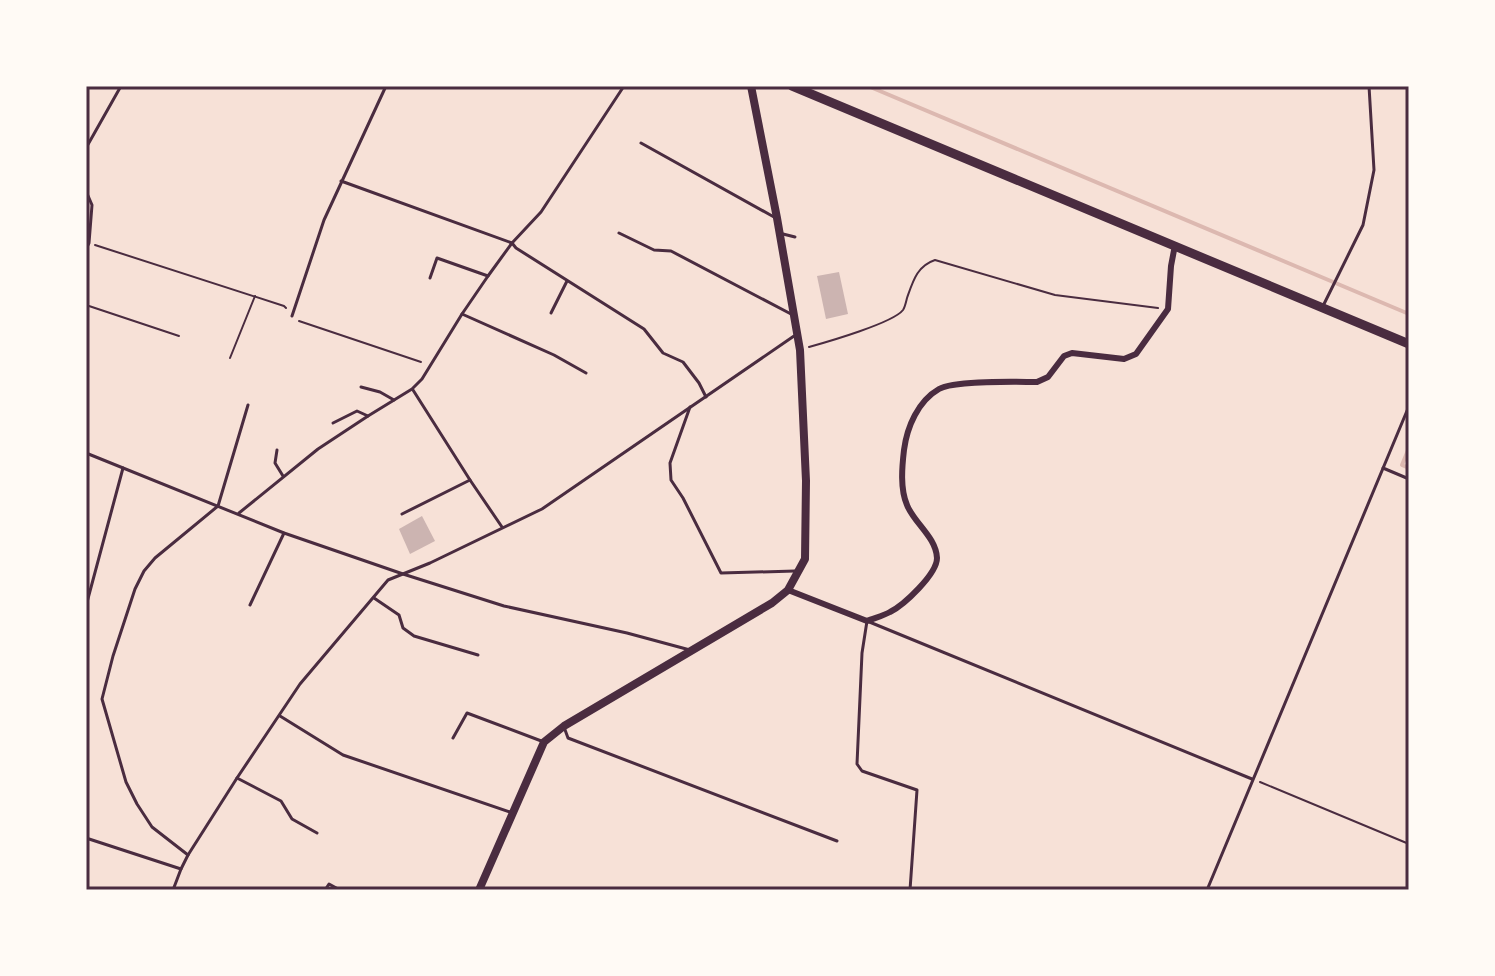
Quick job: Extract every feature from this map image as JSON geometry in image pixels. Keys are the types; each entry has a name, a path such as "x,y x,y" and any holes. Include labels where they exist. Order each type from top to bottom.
{"main road":[{"path":"792,86 1409,344"}],"street":[{"path":"479,890 544,742 564,726 772,603 788,590 805,559 806,481 800,350 751,86"},
{"path":"788,590 867,621 891,612 930,576 937,560 935,548 907,507 903,492 905,439 923,402 941,387 1037,382 1048,377 1064,356 1072,353 1124,359 1136,354 1168,309 1175,245"}],"lane":[{"path":"86,148 121,86"},
{"path":"292,316 324,220 386,86"},
{"path":"238,514 318,449 412,389 422,379 488,276 512,243 541,212 624,86"},
{"path":"1322,307 1363,225 1374,170 1369,86"},
{"path":"641,143 777,218"},
{"path":"341,181 512,243 644,329 663,353 683,362 706,397"},
{"path":"86,191 92,205 86,249"},
{"path":"86,203 92,205"},
{"path":"619,233 654,250 671,251 794,316"},
{"path":"779,233 795,237"},
{"path":"430,278 437,258 488,276"},
{"path":"551,313 567,281"},
{"path":"462,314 554,355 586,373"},
{"path":"173,890 188,855 300,684 388,580 542,509 797,333"},
{"path":"361,387 394,400"},
{"path":"412,389 502,527"},
{"path":"188,855 152,827 137,804 126,782 102,699 135,589 155,558 218,506 248,405"},
{"path":"1207,890 1409,406"},
{"path":"690,407 670,463 671,480 721,573 800,571"},
{"path":"333,423 357,411 368,416"},
{"path":"277,450 275,463 283,476"},
{"path":"86,453 284,533 403,574 504,606 694,651"},
{"path":"86,606 123,468"},
{"path":"1383,468 1409,479"},
{"path":"402,514 470,480"},
{"path":"250,605 284,533"},
{"path":"373,598 399,615 403,628 414,636 478,655"},
{"path":"910,890 917,790 862,771 857,764 862,653 867,621 1252,779"},
{"path":"453,738 467,713 544,742"},
{"path":"280,716 343,755 514,814"},
{"path":"564,726 568,738 837,841"},
{"path":"237,778 281,801 292,819 317,833"},
{"path":"86,838 181,869"},
{"path":"325,890 329,884 340,890"}],"path":[{"path":"89,243 284,306 303,323 430,365"},
{"path":"800,350 843,338 892,318 903,310 915,275 926,263 935,260 1055,295 1168,309"},
{"path":"230,358 255,296"},
{"path":"86,305 179,336"},
{"path":"1252,779 1409,844"}],"building":[{"path":"839,272 848,314 826,319 817,276"},
{"path":"422,516 435,541 410,554 399,529"}],"waterway":[{"path":"868,86 1409,314"},
{"path":"1409,448 1402,465 1409,468"}]}
